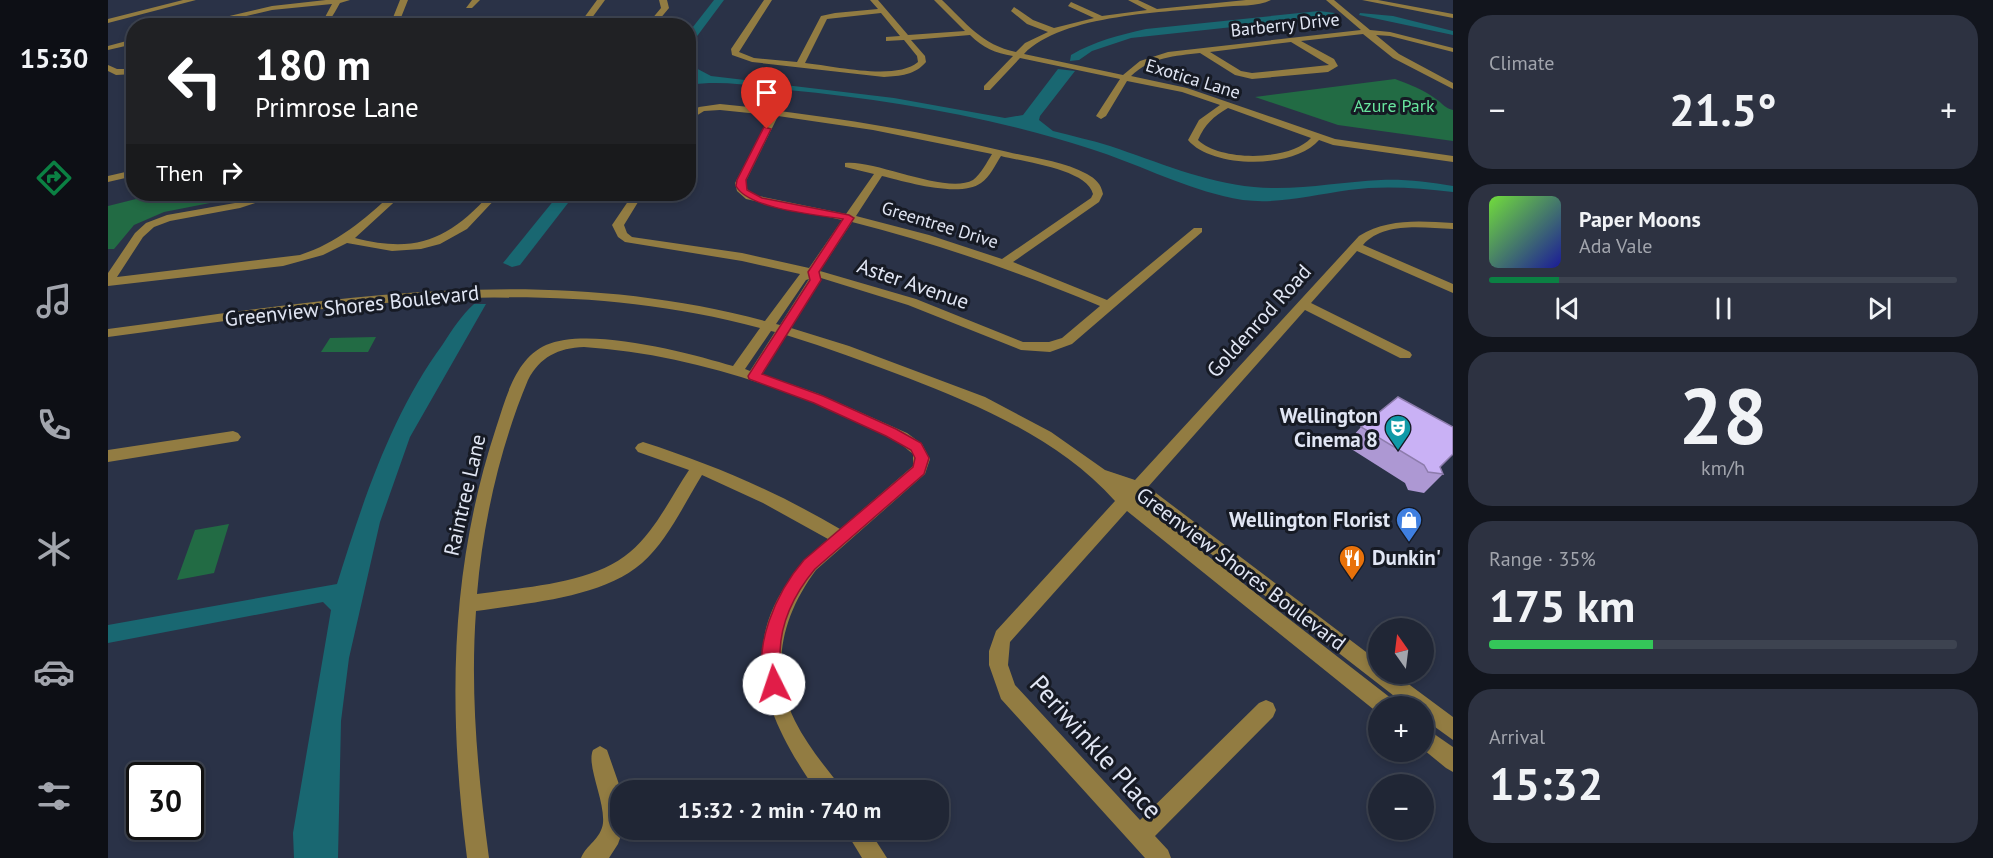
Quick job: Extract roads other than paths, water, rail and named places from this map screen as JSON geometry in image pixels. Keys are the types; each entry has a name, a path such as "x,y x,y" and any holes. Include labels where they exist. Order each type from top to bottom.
{"street":[{"path":"108,21 192,0"},
{"path":"328,18 338,0"},
{"path":"225,18 255,11 346,0"},
{"path":"397,18 404,0"},
{"path":"588,18 601,0"},
{"path":"657,18 665,8 663,0"},
{"path":"768,0 735,48 736,55 748,60 884,74 906,72 918,67 922,60 874,0"},
{"name":"Exotica Lane","path":"938,0 988,47 1184,90 1316,138 1366,149 1453,159"},
{"path":"1132,0 1155,11"},
{"path":"1206,0 1215,5"},
{"path":"987,88 1017,55 1036,40 1054,31 1099,18 1267,0"},
{"path":"1330,0 1395,56 1453,86"},
{"path":"1366,0 1453,16"},
{"path":"1071,4 1099,18"},
{"path":"1014,9 1030,22 1054,31"},
{"path":"800,64 824,18 883,11"},
{"name":"Barberry Drive","path":"1125,77 1133,68 1151,59 1200,49 1367,32 1385,33 1453,50"},
{"path":"889,39 971,33"},
{"path":"1200,49 1235,71 1252,76 1328,69 1334,66 1331,61 1291,39"},
{"path":"110,46 126,43"},
{"path":"108,68 119,72 126,71"},
{"path":"1101,116 1125,77"},
{"path":"1441,80 1453,79"},
{"path":"1227,105 1200,123 1193,140 1199,148 1237,157 1273,157 1297,153 1309,146 1316,138"},
{"path":"696,112 715,107 776,112 893,129 999,152 977,180 960,186 944,186 849,165"},
{"name":"Greentree Drive","path":"776,112 741,180 740,186 743,192 759,200 849,218 926,237 1004,263 1108,305"},
{"name":"Greentree Drive","path":"999,152 1076,173 1090,180 1098,189 1095,200 1004,263"},
{"path":"746,373 769,325 802,277 813,272 880,171"},
{"path":"108,179 126,175"},
{"path":"108,292 108,283 139,235 150,225 173,217 257,201"},
{"path":"108,283 296,260 320,253 347,239 390,201"},
{"path":"347,239 386,249 432,242 462,228 488,201"},
{"name":"Aster Avenue","path":"633,201 618,225 622,235 629,240 742,257 813,272 912,302 1014,344 1036,348 1062,344 1198,230"},
{"name":"Goldenrod Road","path":"1130,494 1369,233 1386,227 1410,225 1453,226"},
{"path":"1355,246 1453,289"},
{"path":"746,373 784,329 815,280 813,272"},
{"name":"Greenview Shores Boulevard","path":"108,333 374,299 477,292 532,292 639,299 769,325 858,353 990,405 1130,494 1368,665"},
{"path":"1303,304 1405,355"},
{"name":"Raintree Lane","path":"478,858 466,733 464,657 467,604 474,546 492,462 510,408 527,369 534,359 559,345 584,342 648,351 746,373 855,415 909,442 920,452 922,458 919,470 841,538"},
{"path":"108,456 233,437"},
{"path":"643,448 699,466 771,497 841,538 810,565 787,594 774,631 771,652 774,684 788,728 822,780"},
{"path":"467,604 586,582 614,573 630,563 643,550 699,466"},
{"name":"Greenview Shores Boulevard","path":"1130,494 1373,696"},
{"name":"Periwinkle Place","path":"1130,494 1008,630 999,645 998,663 1003,682 1016,701 1160,858"},
{"name":"Greenview Shores Boulevard","path":"1393,684 1409,696"},
{"path":"1140,836 1266,710"},
{"name":"Greenview Shores Boulevard","path":"1434,715 1453,730"},
{"path":"1434,745 1453,760"},
{"path":"592,858 607,843 616,817 600,758"},
{"path":"863,840 876,858"}],"place":[{"name":"Wellington Cinema 8","path":"1398,451"},
{"name":"Wellington Florist","path":"1409,543"},
{"name":"Dunkin'","path":"1352,581"}],"park label":[{"name":"Azure Park","path":"1394,106"}]}
